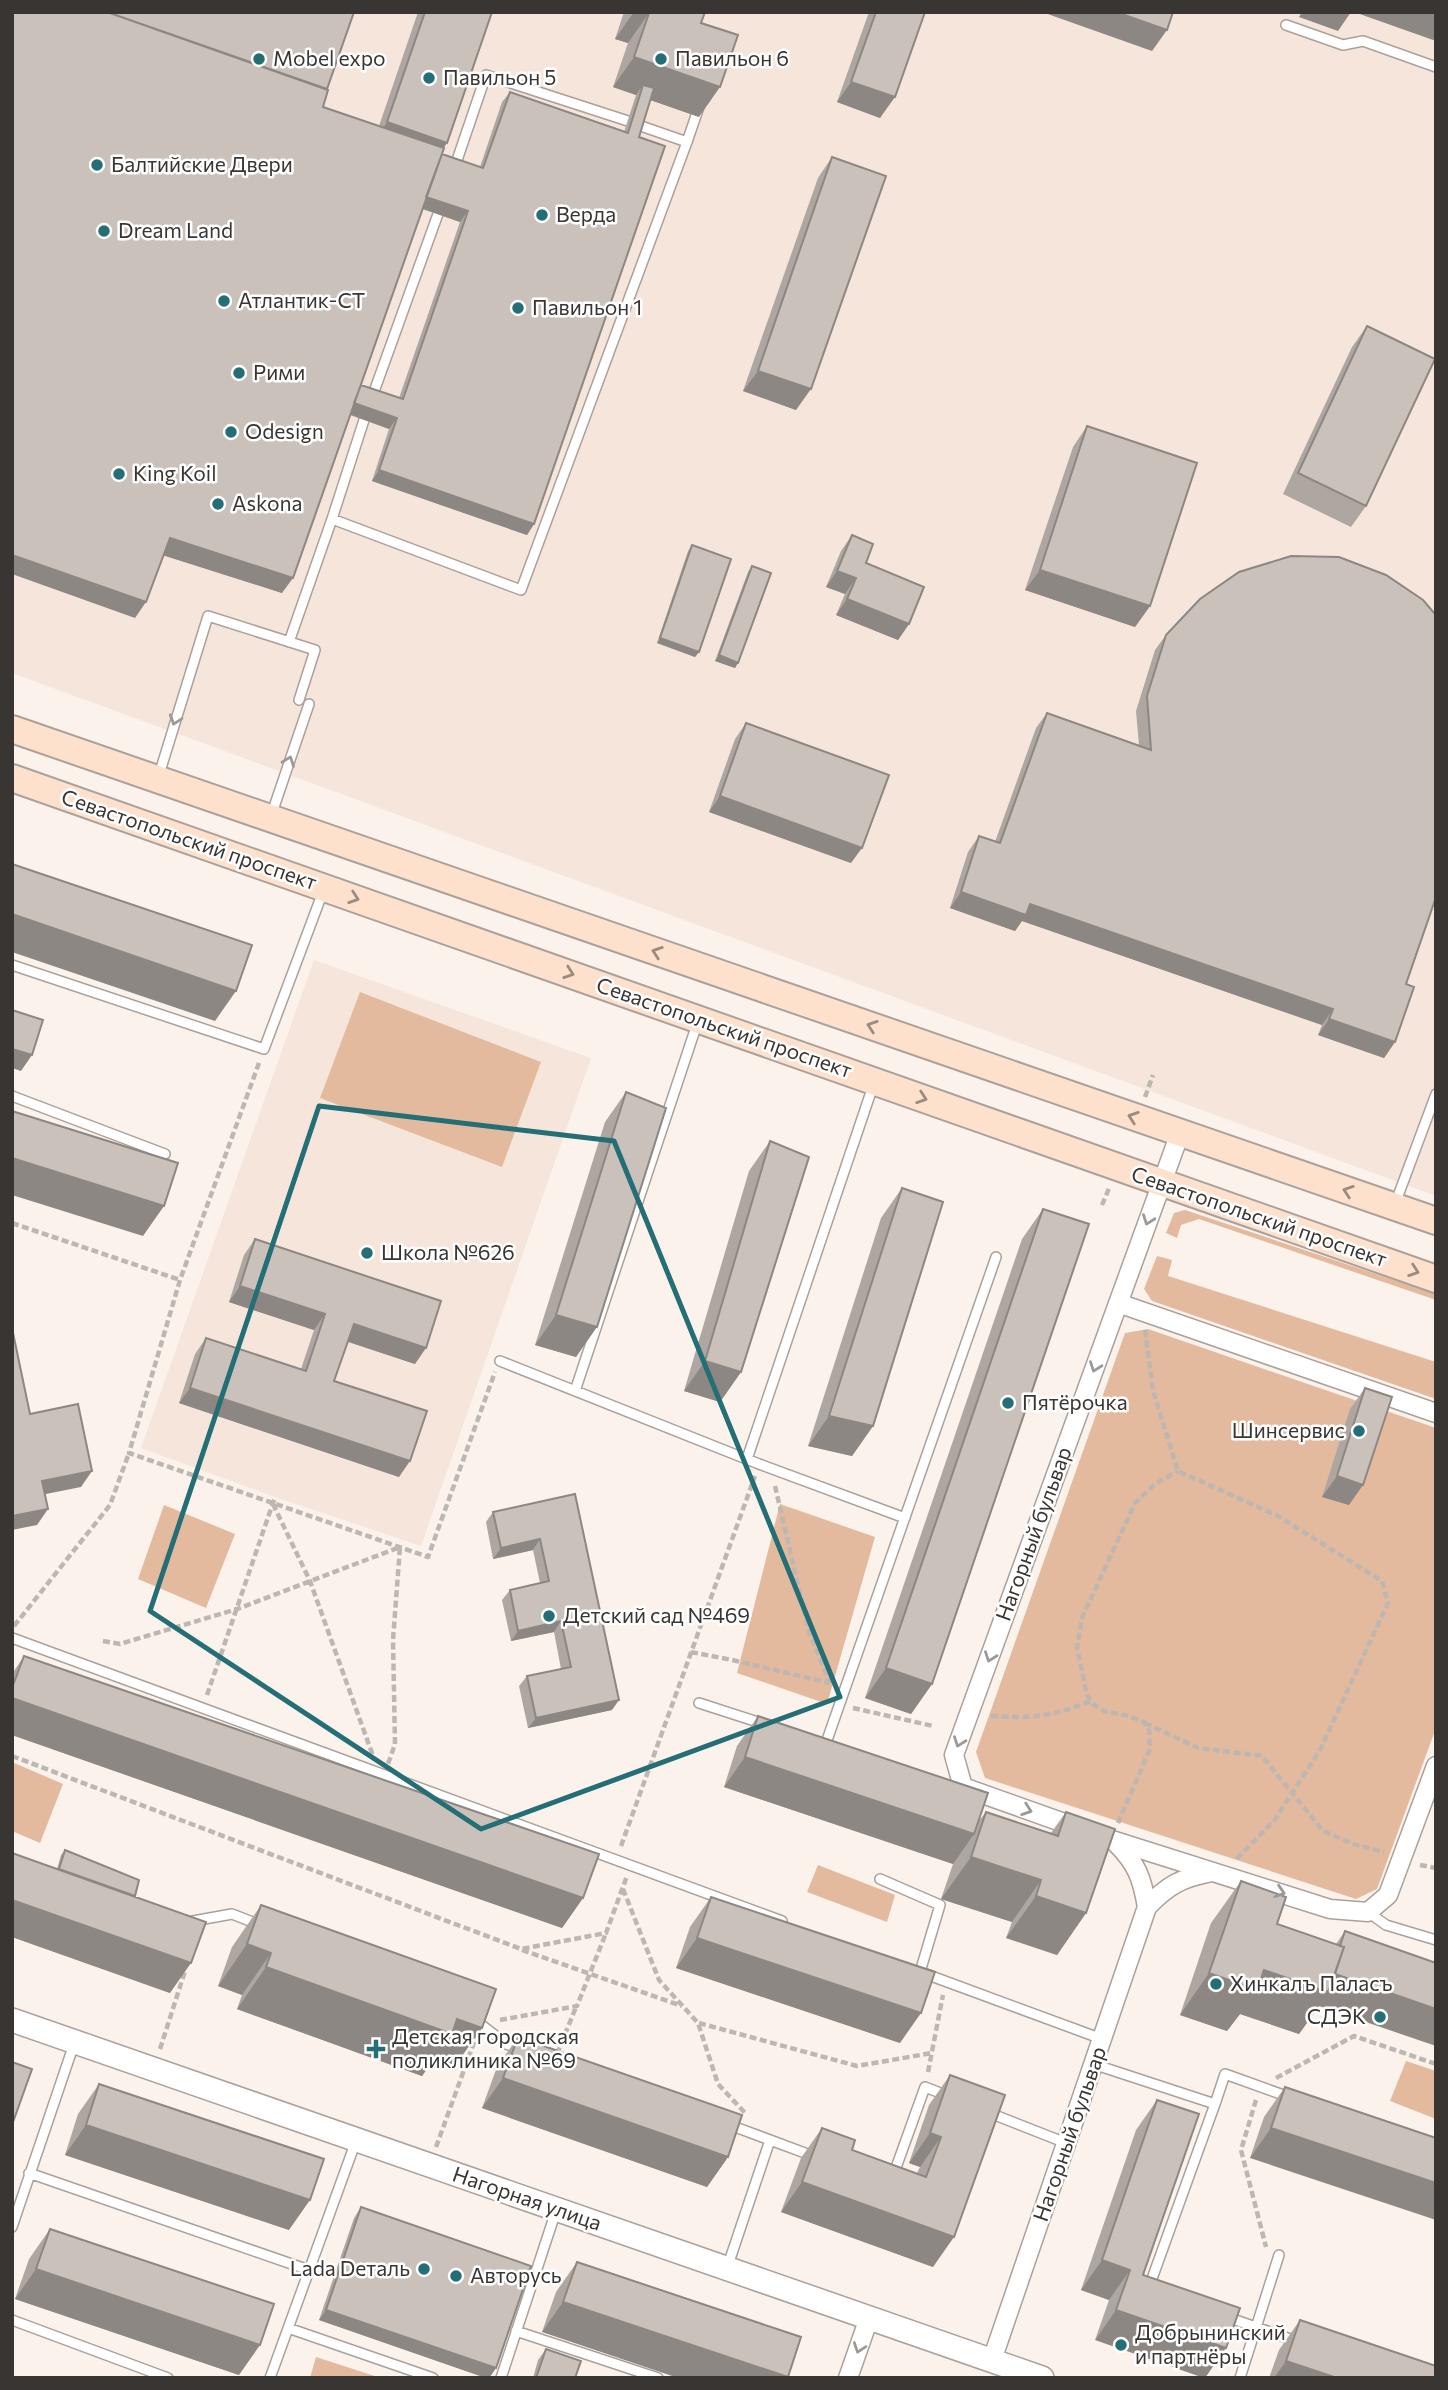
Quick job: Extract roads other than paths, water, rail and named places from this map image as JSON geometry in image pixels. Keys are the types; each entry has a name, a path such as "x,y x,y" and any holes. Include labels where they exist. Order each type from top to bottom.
{"main road":[{"path":"12,729 1436,1221"},
{"name":"Севастопольский проспект","path":"12,778 1436,1279"}],"street":[{"name":"Нагорный бульвар","path":"1180,1133 954,1755 957,1785 1115,1832 1215,1872 1330,1909 1368,1912"},
{"path":"1118,1303 1372,1397 1436,1413"},
{"path":"1368,1912 1388,1895 1436,1766"},
{"name":"Нагорный бульвар","path":"992,2360 1147,1907 1143,1881 1115,1832"},
{"path":"1147,1907 1165,1888 1189,1877 1215,1872"},
{"name":"Нагорная улица","path":"12,2020 1042,2378"},
{"path":"848,2378 869,2318"}],"lane":[{"path":"1286,25 1343,45 1363,41 1436,67"},
{"path":"453,171 486,75 628,121"},
{"path":"332,519 522,590 703,94"},
{"path":"638,125 687,142"},
{"path":"371,401 438,214"},
{"path":"289,642 364,420"},
{"path":"158,779 208,616 315,650 299,700"},
{"path":"271,818 309,704"},
{"path":"12,965 264,1049 324,887"},
{"path":"575,1391 698,1019"},
{"path":"747,1459 874,1081"},
{"path":"1395,1206 1436,1094"},
{"path":"12,1096 165,1154"},
{"path":"826,1744 996,1256"},
{"path":"499,1361 771,1469 905,1518"},
{"path":"12,1638 795,1926"},
{"path":"699,1703 775,1727"},
{"path":"814,1739 839,1748"},
{"path":"880,1879 940,1905 920,1972"},
{"path":"1368,1912 1387,1924 1436,1940"},
{"path":"188,1920 200,1921 232,1914 272,1930"},
{"path":"908,1968 1102,2039"},
{"path":"464,2011 506,2044 554,2061"},
{"path":"12,2227 74,2042"},
{"path":"1093,2064 1215,2104"},
{"path":"1161,2293 1149,2288 1225,2074 1297,2100"},
{"path":"878,2179 890,2184 925,2087 963,2102"},
{"path":"976,2107 1066,2143"},
{"path":"719,2122 818,2158"},
{"path":"270,2378 357,2140"},
{"path":"727,2269 770,2140"},
{"path":"29,2173 309,2270"},
{"path":"501,2378 556,2209"},
{"path":"1240,2378 1279,2255"},
{"path":"1221,2315 1306,2344"},
{"path":"12,2320 168,2378"},
{"path":"288,2328 433,2378"},
{"path":"516,2331 658,2378"}],"place":[{"name":"Mobel expo","path":"259,59"},
{"name":"Павильон 6","path":"661,59"},
{"name":"Павильон 5","path":"429,78"},
{"name":"Балтийские Двери","path":"97,165"},
{"name":"Верда","path":"542,215"},
{"name":"Dream Land","path":"104,231"},
{"name":"Атлантик-СТ","path":"224,301"},
{"name":"Павильон 1","path":"518,308"},
{"name":"Рими","path":"239,373"},
{"name":"Odesign","path":"231,432"},
{"name":"King Koil","path":"119,474"},
{"name":"Askona","path":"218,504"},
{"name":"Школа №626","path":"367,1253"},
{"name":"Пятёрочка","path":"1008,1403"},
{"name":"Шинсервис","path":"1359,1431"},
{"name":"Детский сад №469","path":"549,1616"},
{"name":"Хинкалъ Паласъ","path":"1216,1984"},
{"name":"СДЭК","path":"1380,2017"},
{"name":"Детская городская поликлиника №69","path":"376,2049"},
{"name":"Lada Dеталь","path":"424,2269"},
{"name":"Авторусь","path":"456,2276"},
{"name":"Добрынинский и партнёры","path":"1121,2345"}]}
